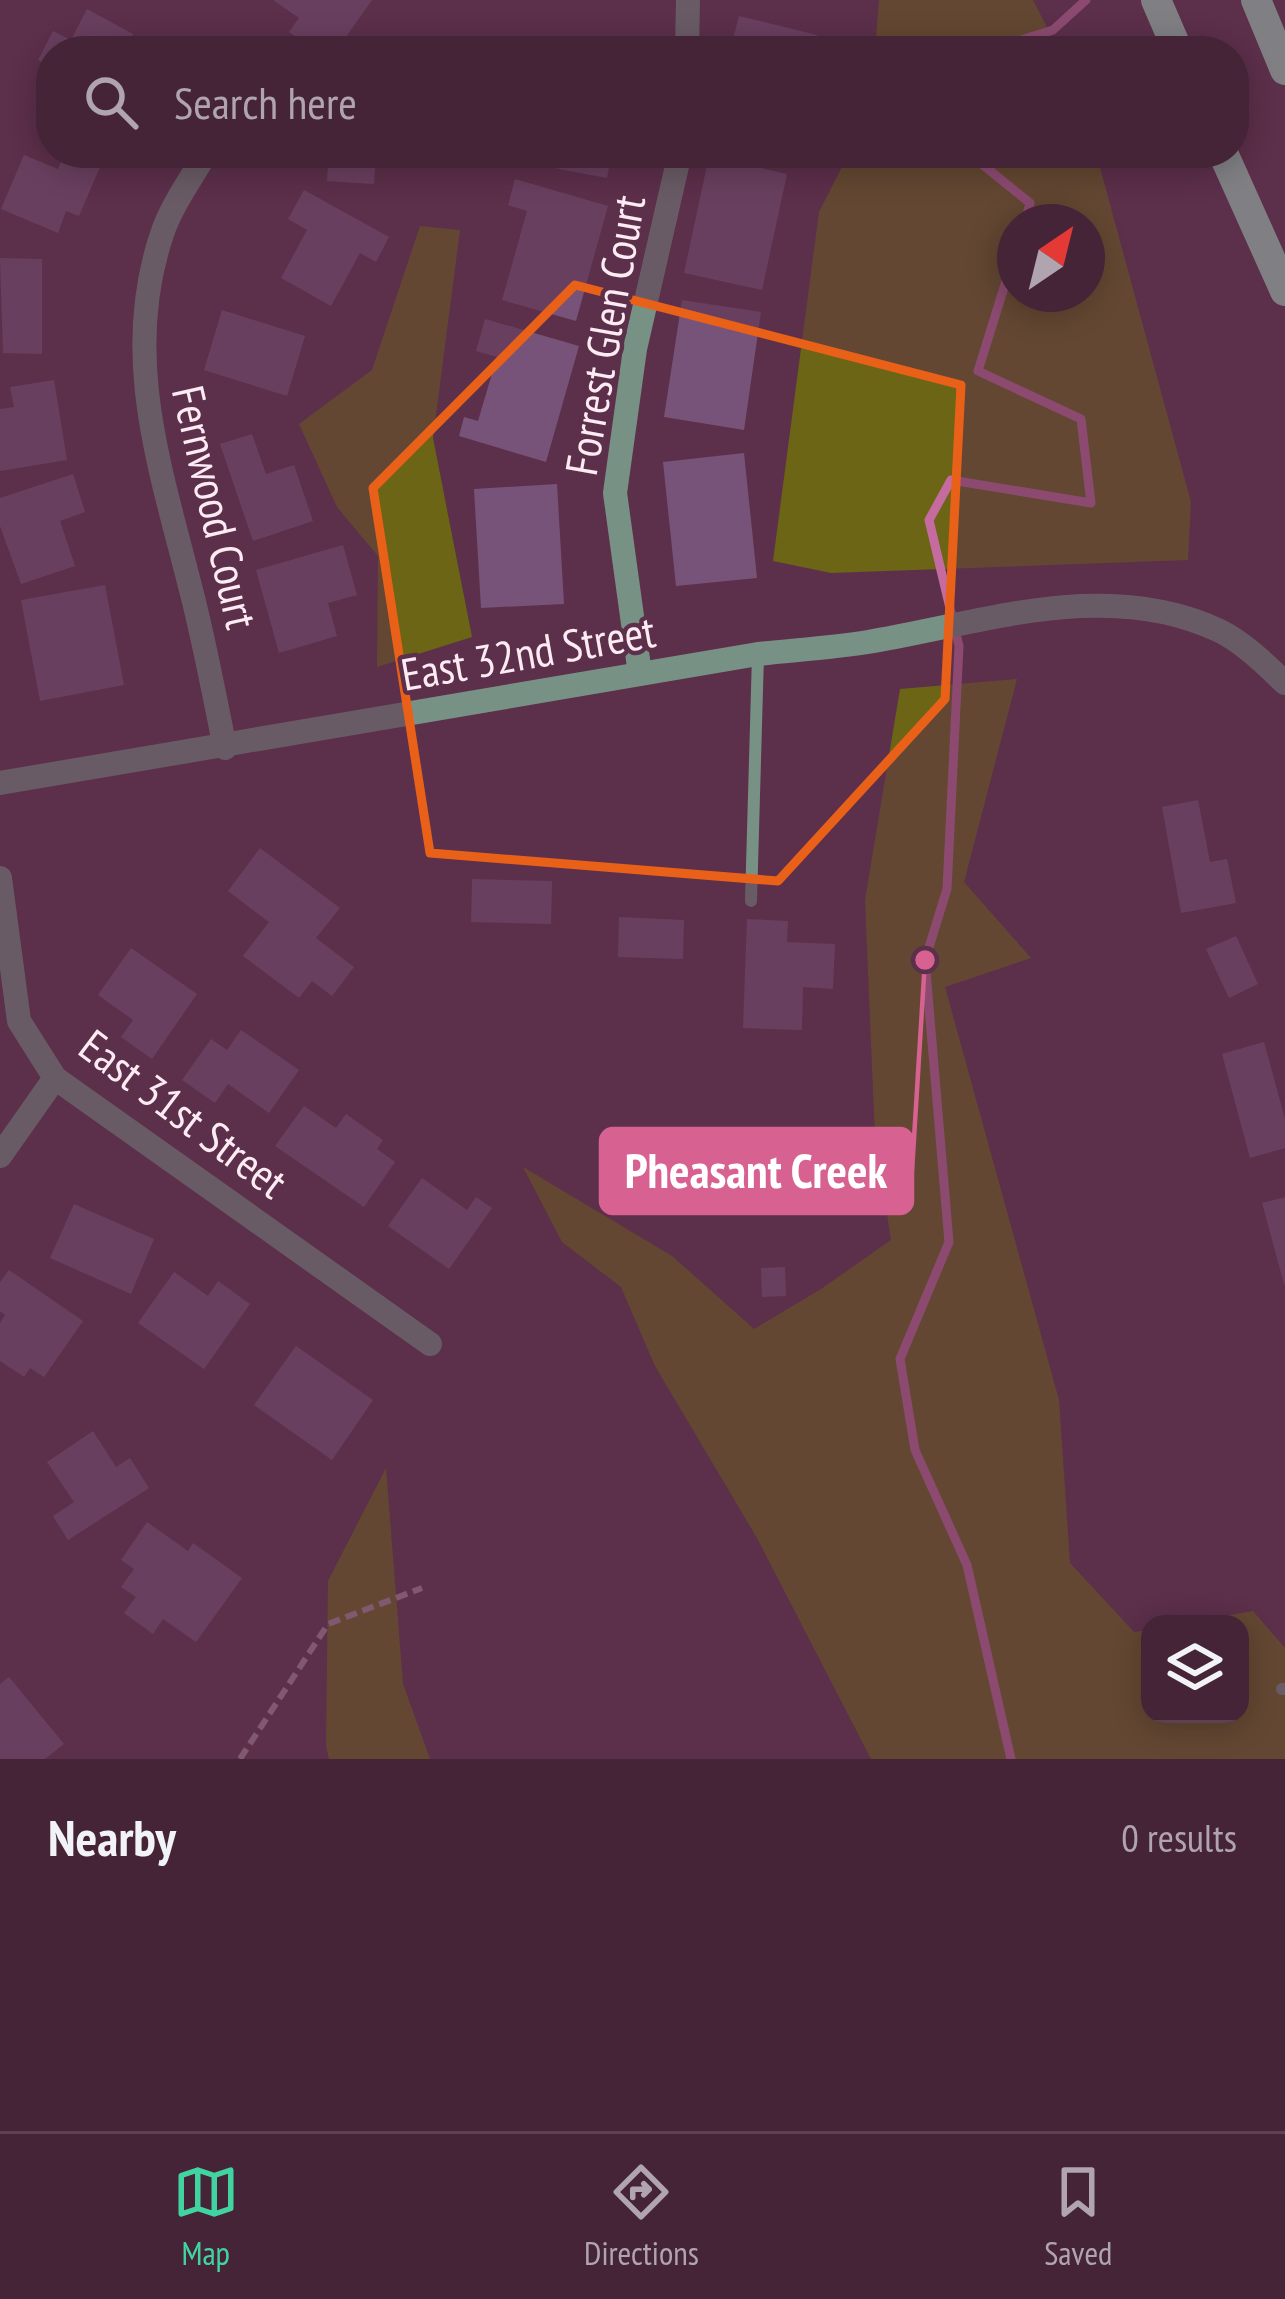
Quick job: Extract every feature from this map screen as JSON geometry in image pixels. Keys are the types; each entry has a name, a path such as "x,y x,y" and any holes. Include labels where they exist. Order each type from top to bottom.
{"main road":[{"path":"1156,0 1172,36"},
{"path":"1256,0 1285,70"},
{"path":"1230,168 1285,291"}],"street":[{"path":"687,36 688,0"},
{"name":"Fernwood Court","path":"198,168 163,230 146,295 142,362 153,440 200,623 225,748"},
{"name":"Forrest Glen Court","path":"640,674 615,493 634,349 676,168"},
{"name":"East 32nd Street","path":"0,783 758,654 864,643 1040,610 1104,605 1155,610 1222,632 1285,683"},
{"name":"East 31st Street","path":"0,878 19,1021 55,1078 430,1344"},
{"path":"0,1156 55,1078"}],"lane":[{"path":"751,901 758,654"}],"path":[{"path":"240,1759 328,1624 422,1588"}],"highlighted area":[{"path":"575,285 961,385 945,699 778,881 430,853 373,488"}],"shaded area":[{"path":"879,0 1033,0 1051,36 876,36"},
{"path":"841,168 1100,168 1191,502 1188,560 831,573 773,561 819,212"},
{"path":"420,226 460,230 433,438 472,637 377,667 378,556 337,507 299,424 372,370"},
{"path":"1017,679 964,882 1031,958 945,987 1059,1400 1070,1563 1134,1632 1141,1631 1141,1723 1249,1723 1249,1615 1231,1615 1253,1611 1285,1648 1285,1759 871,1759 757,1538 655,1366 621,1287 562,1242 523,1167 672,1256 754,1329 891,1240 875,1137 865,900 900,689"},
{"path":"386,1468 403,1684 430,1759 329,1759 328,1581"}],"building":[{"path":"273,0 372,0 347,36 295,36 289,32 299,18"},
{"path":"87,9 133,34 132,36 73,36"},
{"path":"739,16 817,35 817,36 734,36"},
{"path":"24,155 36,160 36,168 100,168 79,216 66,211 58,233 1,209"},
{"path":"328,168 375,168 374,184 327,181"},
{"path":"554,168 609,168 607,178"},
{"path":"706,168 761,168 787,174 762,290 684,273"},
{"path":"515,179 608,206 576,321 502,300 527,211 508,205"},
{"path":"304,190 389,237 376,262 360,253 331,306 281,278 307,230 288,219"},
{"path":"0,258 42,259 42,354 3,353"},
{"path":"682,300 761,312 744,430 664,417"},
{"path":"222,310 305,336 287,396 204,370"},
{"path":"485,319 579,346 546,462 459,436 464,417 478,421 497,357 476,351"},
{"path":"54,380 67,460 0,471 0,409 14,407 10,387"},
{"path":"252,434 266,474 294,465 313,521 253,541 220,444"},
{"path":"744,453 757,578 676,586 663,462"},
{"path":"73,474 85,512 60,521 75,566 21,584 0,526 0,498"},
{"path":"557,484 564,604 481,608 474,489"},
{"path":"343,545 357,595 328,603 337,636 279,653 256,570"},
{"path":"105,585 124,685 40,701 21,600"},
{"path":"1198,800 1210,862 1227,859 1236,903 1181,913 1162,807"},
{"path":"260,848 340,908 316,938 354,967 332,996 312,981 299,998 243,956 269,922 228,891"},
{"path":"472,879 552,881 551,924 471,922"},
{"path":"619,917 684,920 683,959 618,957"},
{"path":"747,919 788,921 787,942 835,944 833,989 803,987 802,1030 743,1028"},
{"path":"1236,936 1258,984 1229,998 1206,949"},
{"path":"131,948 197,994 152,1059 121,1037 133,1020 98,995"},
{"path":"241,1030 299,1070 269,1113 228,1084 215,1103 182,1080 211,1039 227,1050"},
{"path":"1264,1042 1285,1119 1285,1148 1250,1158 1222,1054"},
{"path":"304,1106 336,1128 346,1114 383,1140 377,1149 395,1162 364,1207 275,1146"},
{"path":"422,1178 467,1210 476,1197 492,1208 449,1269 388,1226"},
{"path":"1285,1197 1285,1284 1284,1284 1262,1203"},
{"path":"74,1204 154,1239 131,1294 50,1258"},
{"path":"785,1267 786,1296 762,1297 761,1268"},
{"path":"9,1270 83,1321 44,1377 30,1368 24,1377 0,1361 0,1323 5,1315 0,1311 0,1282"},
{"path":"174,1272 208,1296 218,1281 250,1304 204,1369 138,1323"},
{"path":"296,1346 373,1400 332,1460 254,1405"},
{"path":"93,1431 116,1467 130,1458 149,1488 68,1540 53,1516 74,1502 47,1462"},
{"path":"147,1522 188,1551 193,1543 242,1578 196,1642 163,1619 153,1634 124,1613 136,1597 121,1587 134,1569 121,1560"},
{"path":"9,1677 64,1744 45,1759 0,1759 0,1684"}],"waterway":[{"path":"1034,36 1053,30 1086,0"},
{"path":"987,168 1030,204"},
{"path":"997,310 978,371 1081,419 1091,503 951,480 929,520 959,646 947,889 925,960 949,1242 900,1359 915,1450 967,1565 1011,1759"}],"place":[{"name":"Pheasant Creek","path":"925,960"}]}
